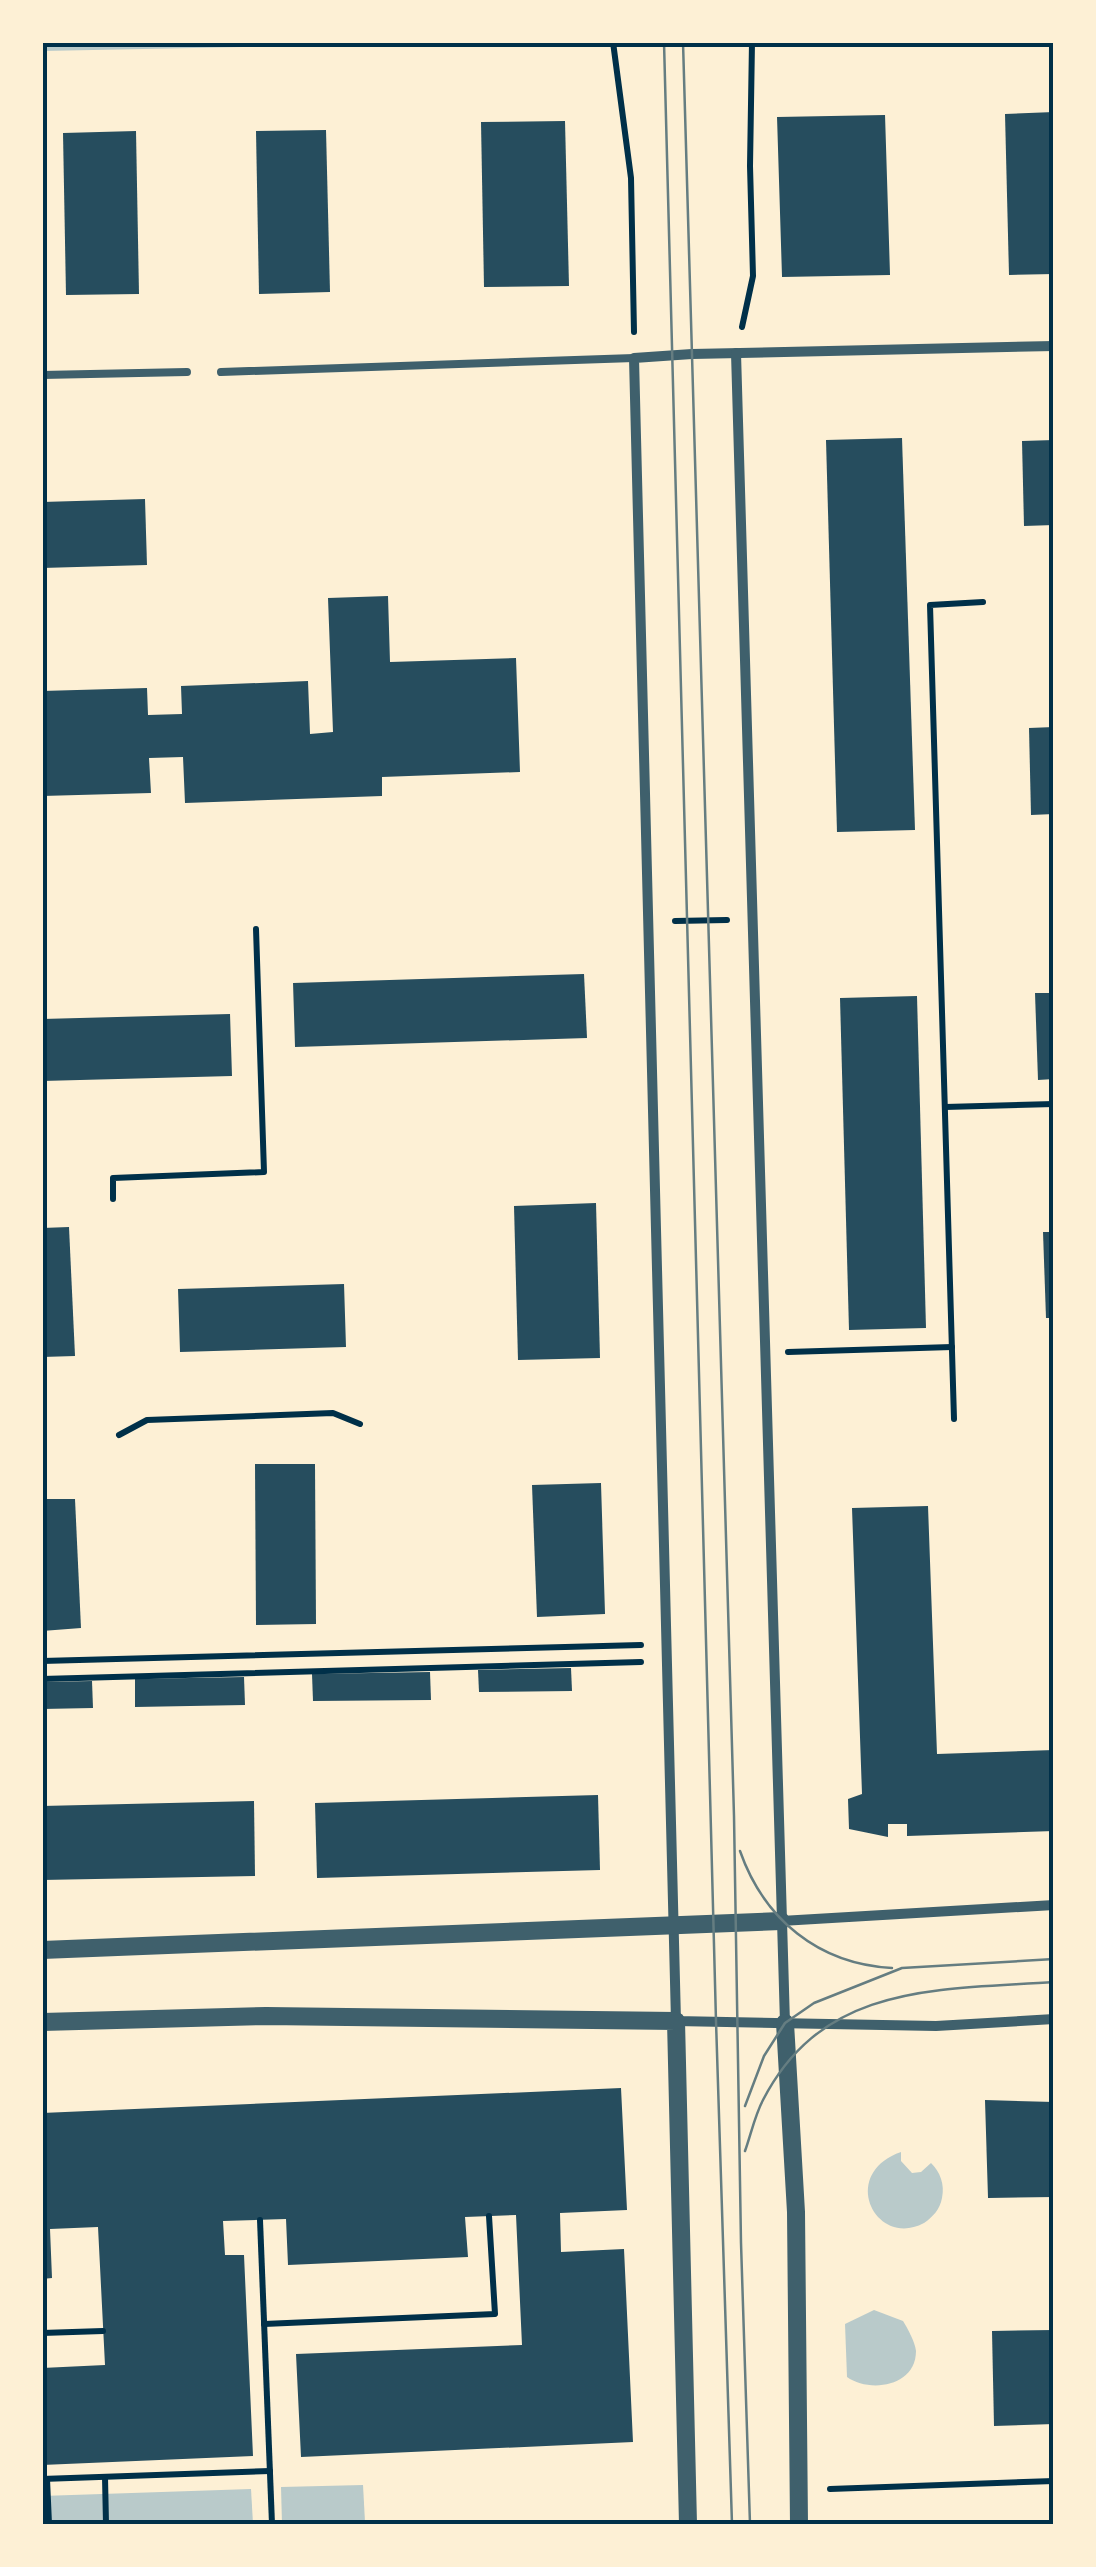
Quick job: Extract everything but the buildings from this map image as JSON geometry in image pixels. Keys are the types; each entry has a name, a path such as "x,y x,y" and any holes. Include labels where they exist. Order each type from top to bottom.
{"street":[{"path":"688,2524 634,358 1054,346"},
{"path":"736,353 768,1352 784,2023 796,2201 799,2524"},
{"path":"42,1950 782,1922 1054,1905"},
{"path":"42,2022 266,2016 936,2026 1054,2019"}],"lane":[{"path":"221,372 634,358"},
{"path":"42,375 187,372"}],"path":[{"path":"613,42 632,178 634,358"},
{"path":"736,353 753,276 752,42"},
{"path":"954,1418 930,604 983,602"},
{"path":"648,922 754,919"},
{"path":"114,1200 113,1178 264,1172 256,928"},
{"path":"945,1107 1054,1104"},
{"path":"768,1352 952,1347"},
{"path":"119,1435 147,1420 334,1413 360,1424"},
{"path":"42,1661 668,1644"},
{"path":"42,1678 667,1662"},
{"path":"264,2324 496,2314 490,2216"},
{"path":"260,2220 272,2524"},
{"path":"42,2333 103,2331"},
{"path":"49,2524 45,2479 270,2471"},
{"path":"105,2477 106,2524"},
{"path":"830,2507 829,2489 1054,2482"}],"shaded area":[{"path":"43,42 436,42 436,43 43,51"},
{"path":"901,2152 901,2161 912,2173 921,2172 931,2163 943,2188 933,2215 924,2223 907,2228 891,2226 879,2218 868,2191 871,2176 882,2162"},
{"path":"874,2310 903,2321 916,2351 908,2372 890,2384 867,2385 847,2377 845,2324"},
{"path":"363,2485 365,2522 282,2524 281,2487"},
{"path":"251,2489 253,2524 43,2524 42,2496"}],"tram line":[{"path":"664,42 732,2524"},
{"path":"683,42 734,1816 750,2524"},
{"path":"740,1851 763,1897 797,1934 840,1958 892,1968"},
{"path":"745,2106 764,2056 785,2023 814,2003 902,1968 1054,1959"},
{"path":"745,2151 760,2106 788,2061 818,2033 852,2013 927,1992 1054,1982"}]}
